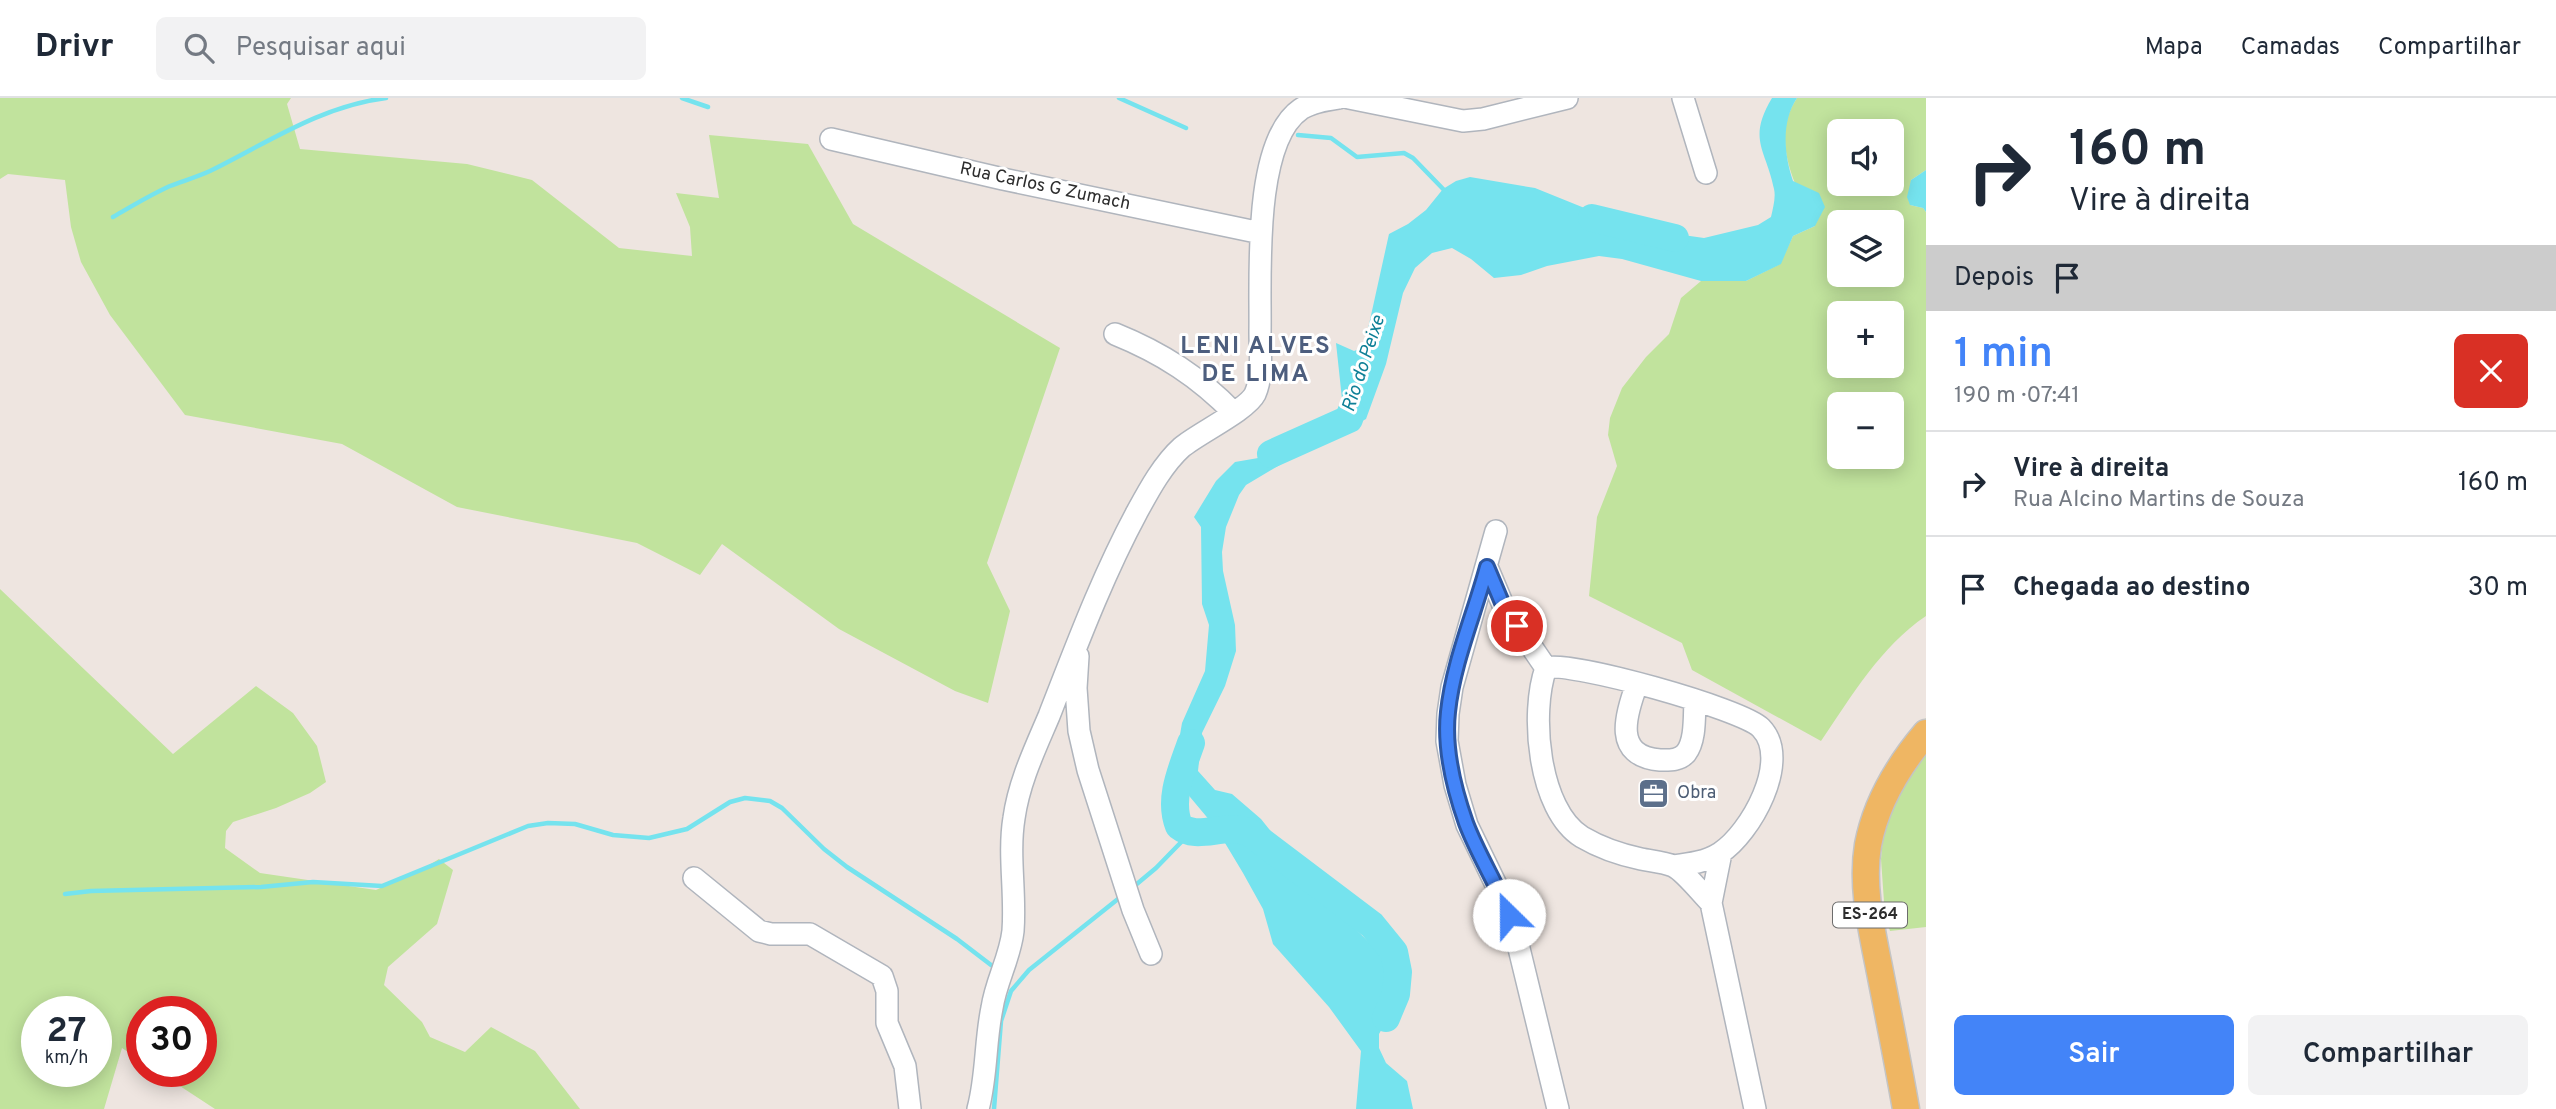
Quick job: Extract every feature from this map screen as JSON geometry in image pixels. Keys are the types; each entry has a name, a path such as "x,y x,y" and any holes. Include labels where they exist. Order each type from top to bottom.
{"main road":[{"name":"ES-264","path":"1906,1109 1871,928 1866,872 1874,821 1890,783 1907,755 1926,733"}],"street":[{"path":"978,1109 992,1007 1006,964 1012,933 1012,839 1024,775 1079,637 1137,512 1166,465 1196,436 1234,414 1247,404 1254,394 1259,378 1261,233 1269,167 1275,145 1290,120 1301,109 1318,101 1339,98"},
{"path":"1349,98 1463,121 1483,119 1567,98"},
{"path":"1683,98 1706,173"},
{"name":"Rua Carlos G Zumach","path":"831,139 1003,179 1261,233"},
{"path":"1115,334 1160,354 1185,370 1211,390 1234,414"},
{"path":"1496,531 1452,687 1447,741 1455,785 1467,825 1501,895 1516,936 1558,1109"},
{"path":"1487,567 1503,605 1546,668 1538,707 1539,749 1550,794 1561,815 1580,836 1625,855 1674,866 1693,864 1721,853 1759,806 1771,776 1772,755 1768,737 1760,727 1733,712 1637,684 1553,667 1546,668"},
{"path":"1079,637 1076,688 1079,731 1088,770 1127,892 1151,954"},
{"path":"1637,684 1627,717 1626,734 1630,748 1650,759 1679,759 1685,755 1691,739 1695,700"},
{"path":"1721,853 1711,903 1755,1109"},
{"path":"1674,866 1711,903"},
{"path":"694,878 759,931 771,934 810,934 882,976 887,991 887,1023 905,1066 911,1109"}],"green space":[{"path":"0,98 291,98 287,104 300,149 467,164 532,180 619,248 692,256 690,227 676,193 719,198 709,135 808,144 853,224 1060,348 987,563 1010,611 988,703 955,691 839,629 722,544 700,575 637,543 457,507 342,444 185,415 110,315 81,262 71,227 65,180 8,174 0,179"},
{"path":"1797,98 1926,98 1926,170 1911,180 1910,205 1923,208 1926,212 1926,616 1881,657 1821,741 1692,670 1682,643 1589,596 1597,517 1617,466 1608,435 1610,418 1622,388 1646,357 1669,334 1681,298 1701,281 1746,281 1780,264 1793,236 1815,226 1788,163 1785,130"},
{"path":"0,589 173,754 256,686 293,713 317,746 326,782 310,793 276,808 233,822 226,831 225,848 260,873 376,890 439,859 453,870 437,924 388,967 384,985 422,1022 430,1037 465,1052 491,1027 535,1051 580,1109 215,1109 181,1087 217,1087 217,996 126,996 126,1051 122,1048 112,1082 112,996 21,996 21,1087 110,1087 104,1109 0,1109"},
{"path":"1926,718 1926,927 1890,931 1885,916 1881,859 1886,805 1913,734"}],"water":[{"path":"1772,98 1797,98 1786,128 1790,171 1793,181 1819,193 1825,207 1815,226 1793,236 1781,264 1746,281 1701,281 1622,259 1599,256 1547,266 1521,275 1494,278 1452,248 1432,253 1415,268 1403,293 1386,364 1366,419 1246,485 1239,495 1226,527 1222,552 1223,571 1235,625 1236,651 1225,686 1202,733 1198,771 1215,790 1232,794 1261,819 1323,897 1387,960 1399,985 1398,1001 1379,1034 1379,1048 1386,1063 1407,1081 1413,1109 1356,1109 1361,1051 1329,1007 1273,944 1263,909 1243,873 1216,828 1190,797 1174,770 1182,723 1205,671 1209,625 1202,604 1201,527 1194,517 1216,481 1235,462 1264,457 1284,440 1309,439 1321,433 1333,419 1342,399 1336,343 1354,351 1364,347 1389,234 1426,210 1443,189 1470,177 1535,188 1634,228 1704,238 1758,225 1771,217 1774,199 1771,175 1760,135 1761,124"},
{"path":"1926,170 1926,212 1923,208 1910,205 1907,197 1911,180"}],"waterway":[{"path":"113,217 163,189 210,171 317,117 362,102 386,98"},
{"path":"682,98 708,107"},
{"path":"1119,98 1186,128"},
{"path":"1298,135 1331,138 1357,157 1404,153 1413,158 1446,192"},
{"name":"Rio do Peixe","path":"1592,218 1675,238"},
{"name":"Rio do Peixe","path":"1271,454 1349,419 1351,413"},
{"name":"Rio do Peixe","path":"1191,743 1176,795 1179,826 1194,832 1229,829 1249,832 1372,925 1394,952 1398,972 1396,994 1386,1018"},
{"path":"65,894 261,887 313,882 382,886 528,826 548,823 575,824 613,835 649,838 687,829 730,802 745,798 770,801 782,808 824,849 847,867 957,939 991,965"},
{"path":"1132,888 1190,833"},
{"path":"994,1109 1001,1021 1011,991 1029,970 1123,895"}],"place":[{"name":"Obra","path":"1654,793"}],"district":[{"name":"LENI ALVES DE LIMA","path":"1256,361"}],"route":[{"path":"1509,915 1467,825 1455,785 1447,741 1452,687 1487,567 1503,605 1517,626"}]}
